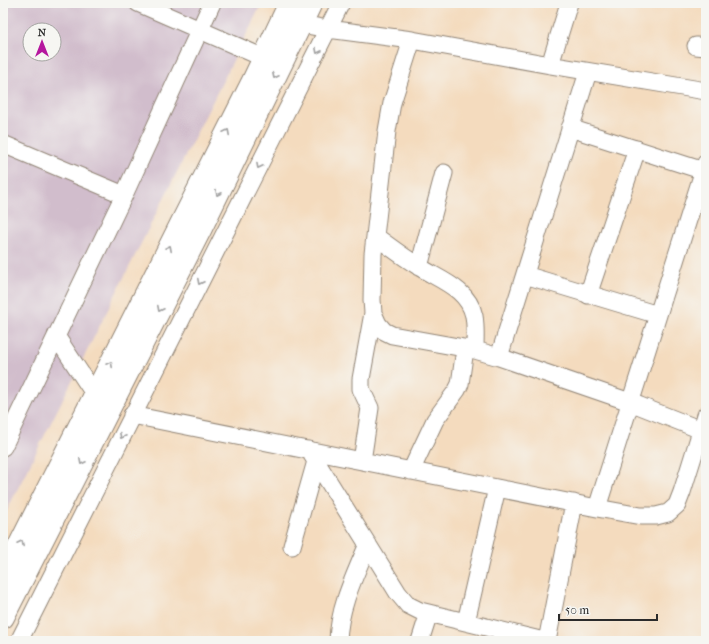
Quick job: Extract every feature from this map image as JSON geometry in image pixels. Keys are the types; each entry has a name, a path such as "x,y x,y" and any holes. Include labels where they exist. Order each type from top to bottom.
{"highway":[{"path":"3,578 264,58 290,3"},
{"path":"3,617 200,230 311,3"}],"street":[{"path":"138,3 264,58"},
{"path":"3,447 124,195 212,3"},
{"path":"19,641 341,3"},
{"path":"550,66 569,3"},
{"path":"301,24 412,40 550,66 706,91"},
{"path":"362,461 370,408 361,389 361,380 373,313 372,300 375,236 387,131 392,103 412,40"},
{"path":"499,357 588,72"},
{"path":"570,128 637,149 705,167 597,508"},
{"path":"3,144 124,195"},
{"path":"588,295 637,149"},
{"path":"419,267 444,173"},
{"path":"375,236 419,267 450,283 468,302 474,315 470,350 460,384 435,420 411,471"},
{"path":"525,275 658,315"},
{"path":"132,415 313,456 362,461 641,516 656,516 668,513 677,505 703,433 630,402 499,357 392,335 384,331 378,324 373,313"},
{"path":"56,336 95,395"},
{"path":"313,456 402,599 414,608 429,613 546,641 574,503"},
{"path":"292,546 313,456"},
{"path":"466,622 497,488"},
{"path":"338,641 342,610 368,544"},
{"path":"420,641 429,613"}],"shaded area":[{"path":"3,3 262,3 3,518"}]}
